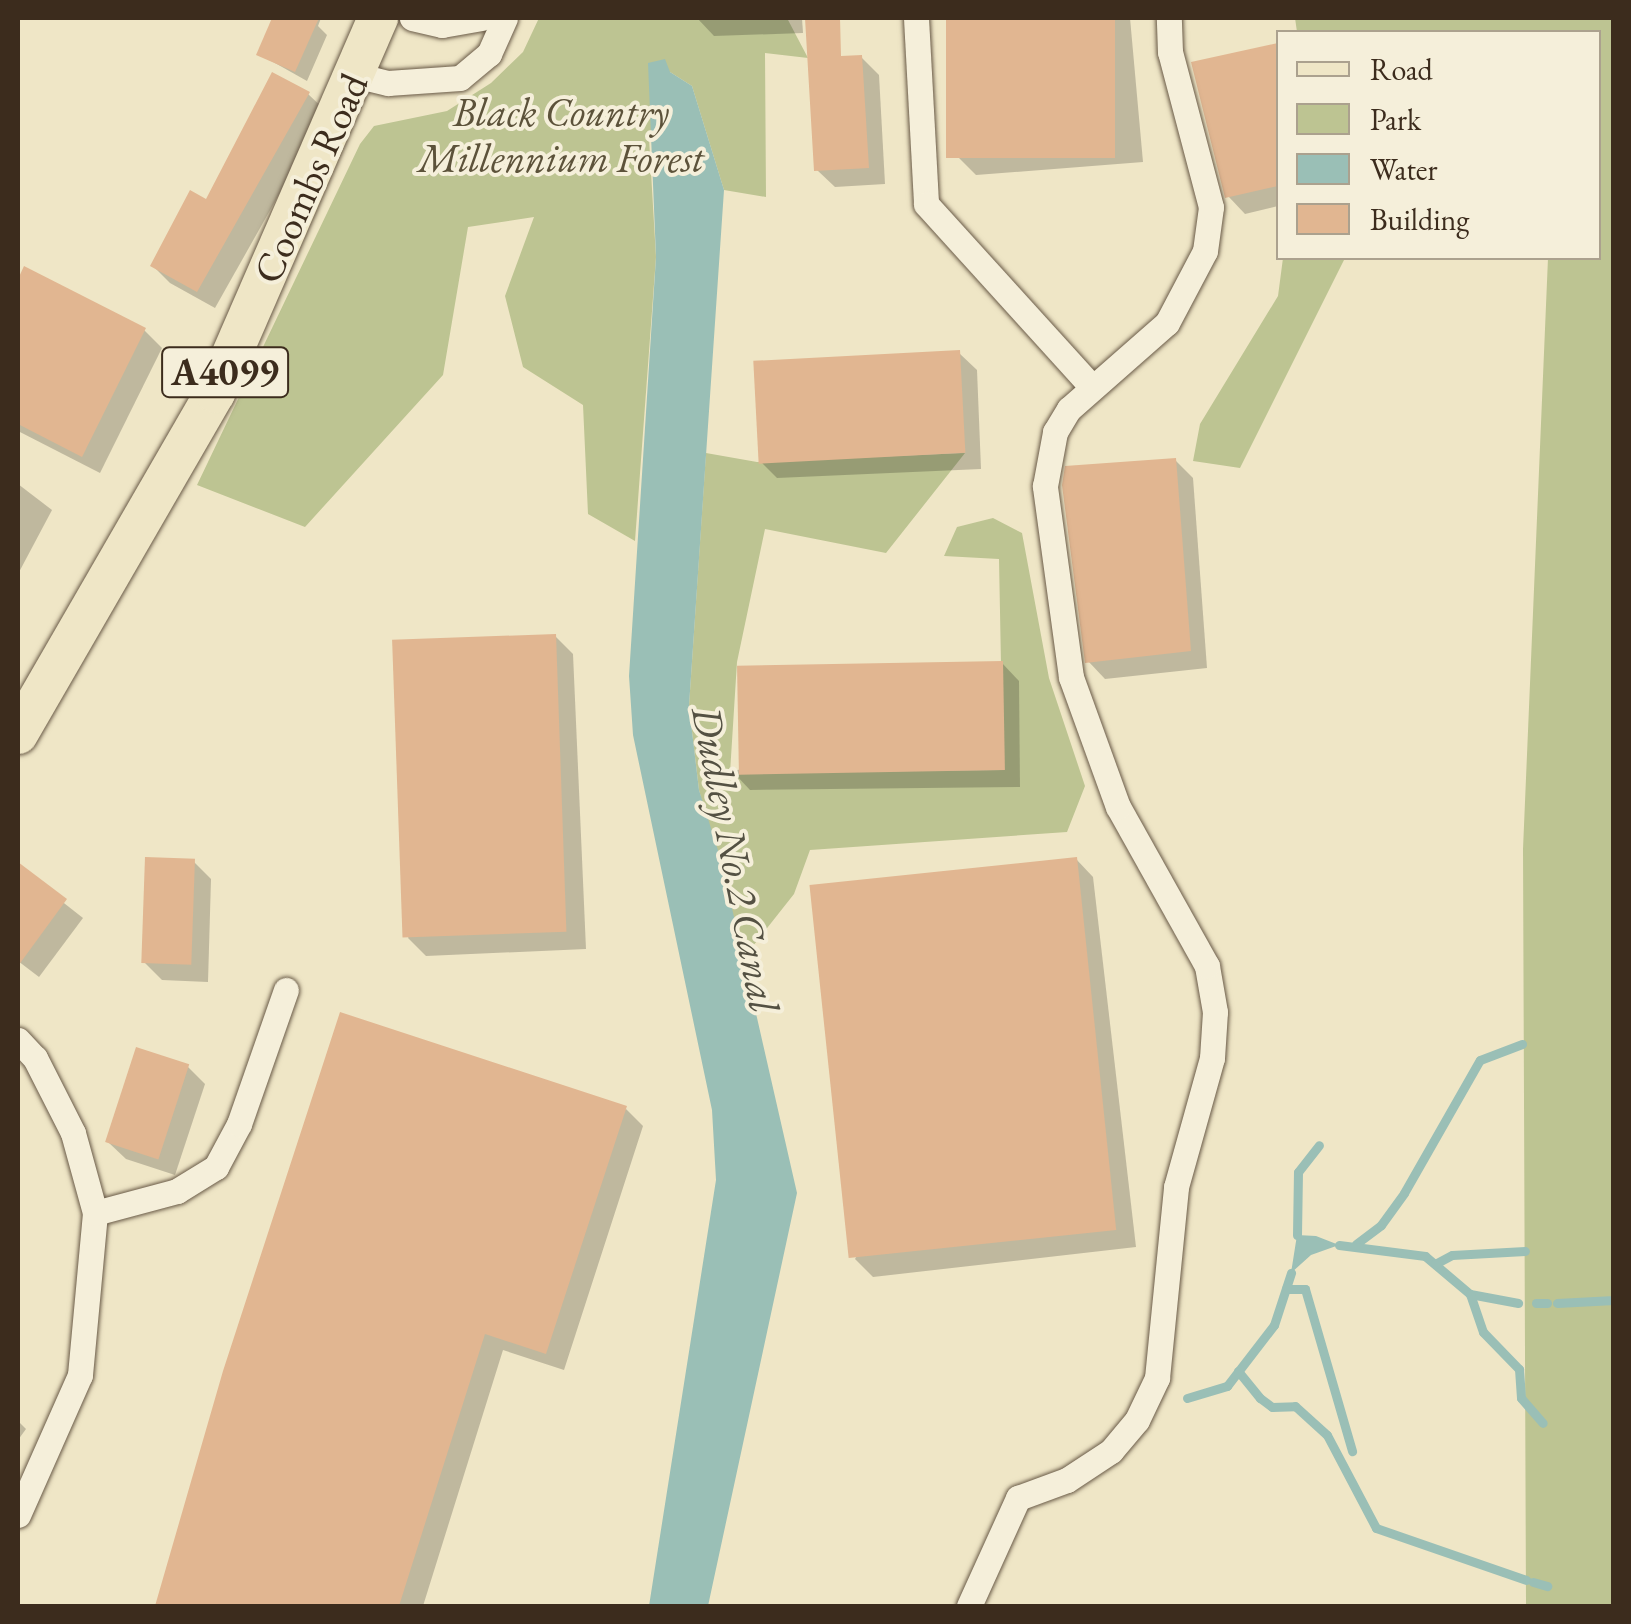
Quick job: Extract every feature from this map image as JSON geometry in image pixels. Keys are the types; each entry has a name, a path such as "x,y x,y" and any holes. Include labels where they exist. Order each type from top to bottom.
{"main road":[{"name":"Coombs Road","path":"18,734 216,393 378,18"},
{"name":"Coombs Road","path":"18,709 64,652"}],"street":[{"path":"412,18 442,25 480,18"},
{"path":"355,75 388,83 460,78 489,54 504,18"},
{"path":"916,18 926,204 1092,386"},
{"path":"969,1606 1018,1498 1067,1480 1110,1451 1137,1420 1157,1378 1176,1187 1212,1058 1215,1012 1207,966 1118,807 1071,677 1053,580 1048,468 1055,432 1092,386 1167,323 1206,251 1210,207 1170,52 1169,18"},
{"path":"95,1213 177,1192 216,1167 239,1124 286,990"},
{"path":"18,1040 35,1058 73,1132 95,1213 80,1375 18,1515"}],"green space":[{"name":"Black Country Millennium Forest","path":"539,18 787,18 808,58 765,53 766,197 724,190 692,86 670,72 649,138 656,257 635,541 588,514 583,405 523,367 505,296 534,217 468,227 443,375 305,527 197,485 360,144 374,126 447,111 491,83 523,52"},
{"path":"1295,18 1613,18 1613,1606 1526,1606 1523,849 1548,260 1601,260 1601,30 1297,30"},
{"path":"1283,260 1344,260 1240,468 1193,461 1200,424 1278,296"},
{"path":"706,453 757,462 965,453 886,553 765,529 737,662 730,773 1003,770 999,559 944,556 957,527 993,518 1022,533 1049,678 1085,786 1067,832 810,850 794,894 742,960 699,790 689,706"}],"water":[{"path":"665,59 670,72 692,86 724,190 689,706 699,790 721,860 797,1193 708,1606 649,1606 716,1180 712,1110 633,735 629,676 656,257 648,63"},
{"path":"1297,1235 1316,1236 1339,1245 1311,1255 1291,1273"}],"building":[{"path":"272,18 319,18 295,72 256,55"},
{"path":"805,18 840,18 841,56 862,55 869,168 814,171"},
{"path":"946,18 1115,18 1115,158 946,158"},
{"path":"1276,43 1276,186 1225,198 1191,62"},
{"path":"272,72 310,92 197,292 150,266 190,190 206,199"},
{"path":"24,266 146,328 82,457 18,424 18,279"},
{"path":"960,350 965,453 759,464 753,361"},
{"path":"1176,458 1191,651 1085,663 1062,485 1065,466"},
{"path":"556,634 566,932 402,938 392,640"},
{"path":"1003,661 1005,770 739,775 737,666"},
{"path":"145,857 195,859 191,965 141,963"},
{"path":"1077,857 1116,1230 849,1258 809,885"},
{"path":"18,862 67,899 18,966"},
{"path":"340,1012 627,1106 546,1354 485,1334 399,1606 155,1606 223,1371"},
{"path":"136,1047 189,1064 158,1159 105,1142"}],"waterway":[{"path":"1356,1244 1381,1225 1404,1193 1480,1060 1522,1044"},
{"path":"1297,1235 1298,1172 1319,1145"},
{"path":"1339,1245 1425,1256 1470,1294 1518,1303"},
{"path":"1435,1264 1452,1255 1525,1251"},
{"path":"1187,1398 1227,1386 1274,1325 1291,1273"},
{"path":"1286,1289 1305,1289 1352,1451"},
{"path":"1470,1294 1483,1332 1519,1369 1521,1398 1543,1423"},
{"path":"1557,1303 1614,1300"},
{"path":"1536,1303 1547,1303"},
{"path":"1238,1371 1272,1407 1295,1406 1327,1435 1376,1528 1526,1580"},
{"path":"1533,1582 1547,1586"}],"water label":[{"name":"Dudley No.2 Canal","path":"735,859"}]}
